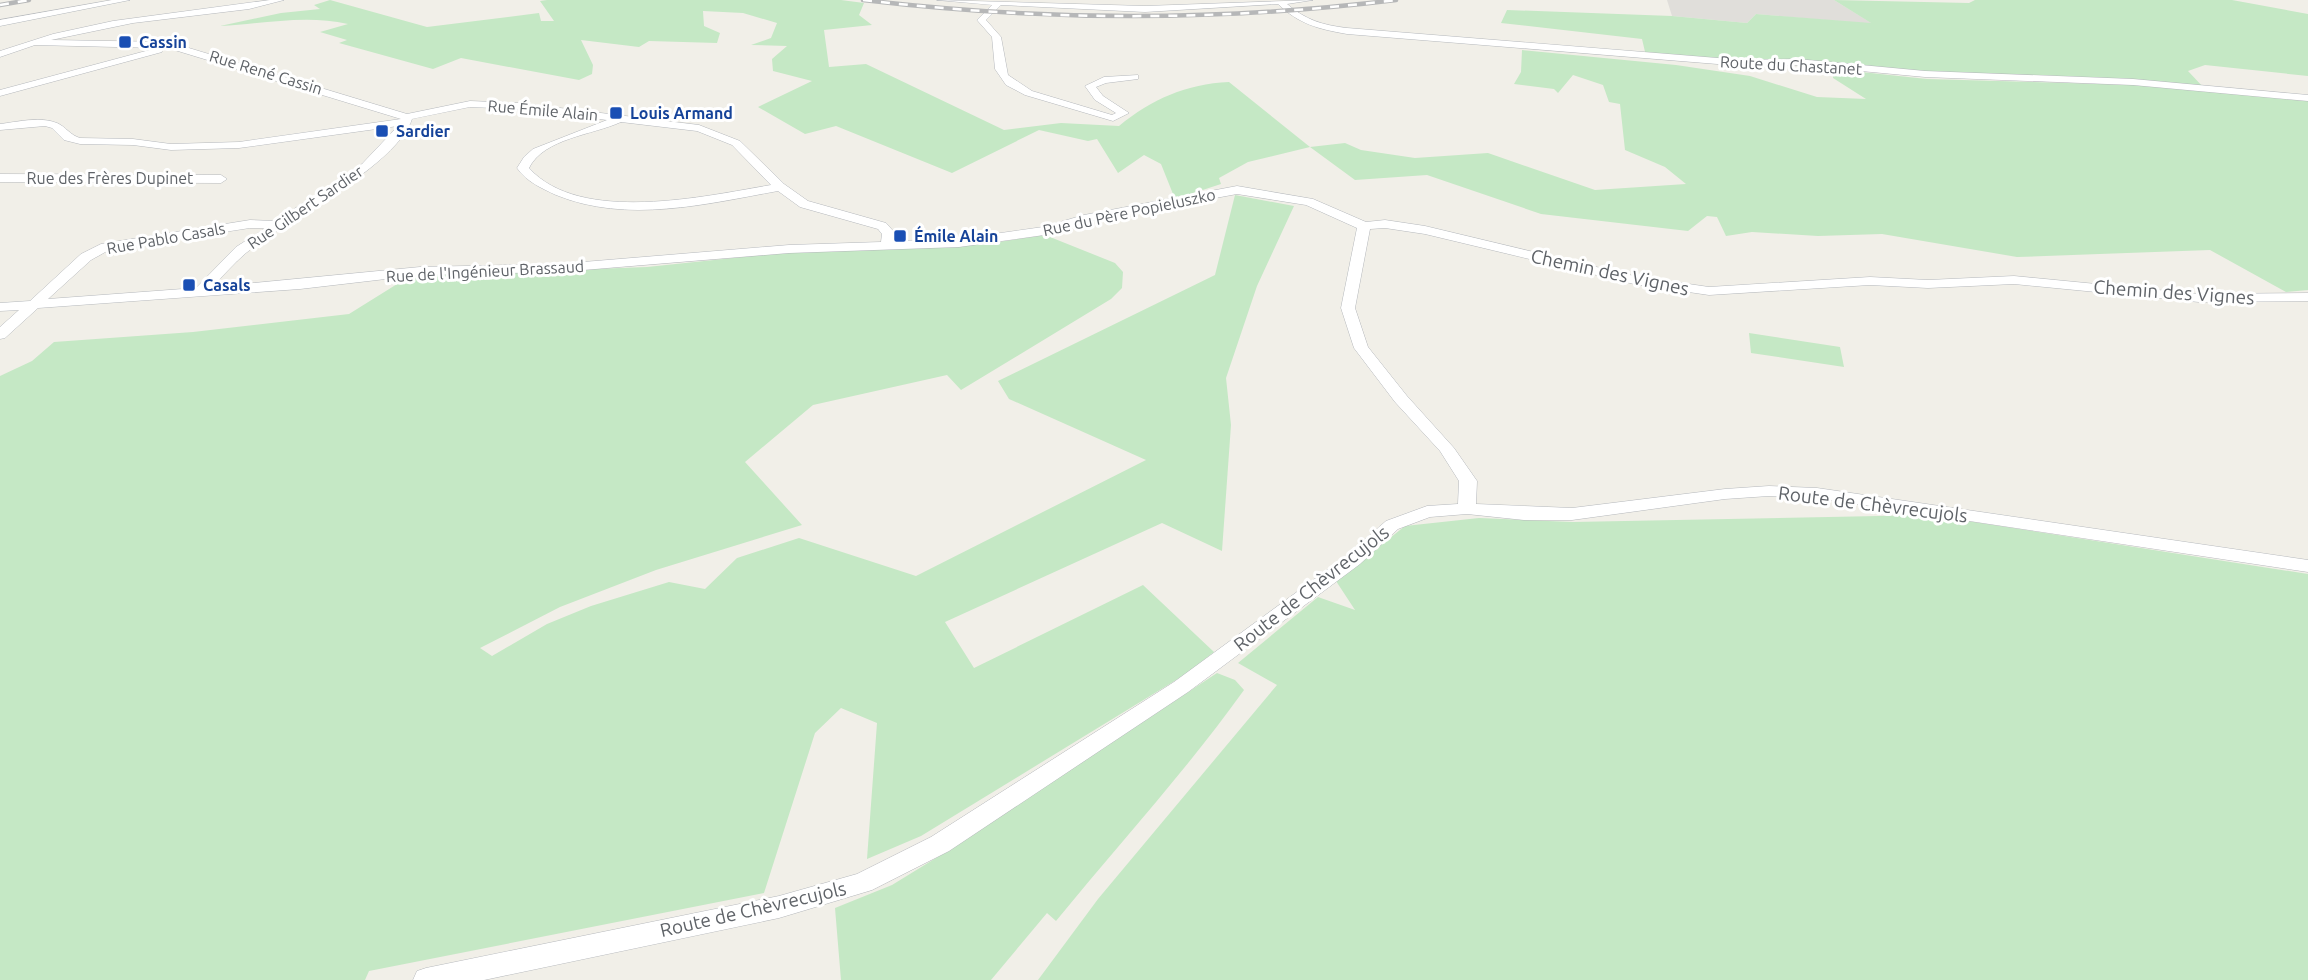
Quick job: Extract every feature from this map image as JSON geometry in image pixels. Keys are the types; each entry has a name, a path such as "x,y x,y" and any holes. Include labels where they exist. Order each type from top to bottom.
{"street":[{"path":"0,23 126,0"},
{"path":"0,54 133,20 246,8 280,0"},
{"path":"942,0 1153,9 1308,0"},
{"name":"Route du Chastanet","path":"1281,3 1301,20 1320,27 1397,36 1742,63 1797,62 1925,74 2133,82 2308,98"},
{"path":"998,4 981,20 993,29 1000,42 1000,67 1004,78 1037,97 1113,118 1124,113 1099,98 1090,86 1104,80 1135,77"},
{"name":"Rue René Cassin","path":"37,43 175,46 406,119"},
{"path":"0,93 175,46"},
{"name":"Rue Émile Alain","path":"0,127 46,124 56,126 68,138 80,141 133,142 171,147 239,145 406,119 460,104 519,106 676,124 714,134 736,144 780,187 804,204 882,226 889,233 887,244"},
{"path":"622,117 601,128 545,146 524,162 523,168 528,176 567,197 613,205 700,200 780,187"},
{"name":"Rue Gilbert Sardier","path":"199,293 241,250 275,225 358,173 406,119"},
{"name":"Rue des Frères Dupinet","path":"0,178 221,179"},
{"name":"Rue du Père Popieluszko","path":"887,244 999,238 1237,190 1309,202 1364,226"},
{"name":"Rue Pablo Casals","path":"0,335 86,257 106,247 250,224 275,225"},
{"name":"Chemin des Vignes","path":"1364,226 1385,224 1425,230 1634,280 1709,291 1870,281 1928,284 2014,280 2199,298 2308,297"},
{"path":"1364,226 1348,308 1362,348 1401,399 1446,448 1468,481 1467,509"},
{"name":"Rue de l'Ingénieur Brassaud","path":"0,307 199,293 419,271 609,265 789,249 887,244"},
{"name":"Route de Chèvrecujols","path":"426,980 779,906 863,883 940,844 1181,687 1353,560 1392,525 1427,512 1467,509 1524,514 1572,514 1725,494 1769,491 1817,493 2308,566"}],"shaded area":[{"path":"1667,0 1834,0 1873,24 1756,14 1747,23 1672,16"}],"green space":[{"path":"330,0 427,27 539,13 541,21 554,21 540,1 547,0 841,0 864,3 859,15 872,25 824,30 829,67 866,64 1004,130 1061,123 1119,126 1144,108 1170,95 1198,86 1229,82 1310,147 1248,162 1219,178 1221,184 1175,199 1161,164 1144,155 1118,173 1097,139 1088,141 1039,130 952,173 836,126 805,134 758,107 812,81 773,71 772,59 787,46 751,45 771,38 777,23 743,13 703,11 704,26 720,33 717,43 649,41 639,47 581,40 593,65 592,74 579,80 461,58 433,69 339,43 347,40 320,32 348,24 332,21 300,20 220,26 281,13 320,9 314,5"},
{"path":"1834,0 1969,3 1975,0 2232,0 2308,14 2308,76 2205,65 2188,71 2204,88 1646,56 1642,39 1501,23 1507,10 1672,16 1747,23 1756,14 1871,23"},
{"path":"1522,50 1676,65 1750,76 1817,97 1866,99 1833,78 1833,69 1927,79 2136,85 2308,101 2308,290 2286,292 2210,250 2017,257 1882,234 1818,236 1752,232 1726,236 1717,217 1707,216 1688,231 1541,214 1427,175 1355,180 1310,147 1345,143 1361,150 1415,158 1488,153 1595,190 1686,184 1665,167 1625,150 1620,104 1609,102 1603,85 1573,75 1558,93 1554,89 1514,84 1521,72"},
{"path":"1235,195 1294,206 1257,286 1226,378 1231,425 1222,551 1162,523 945,622 974,668 1143,585 1214,652 1186,674 921,836 867,859 877,723 841,708 815,733 764,893 369,971 365,980 0,980 0,376 32,361 54,342 193,332 349,314 410,276 647,267 800,251 985,244 1045,235 1115,263 1123,272 1122,288 1111,299 961,390 947,375 813,405 745,462 802,525 656,570 560,607 480,648 492,656 547,624 591,606 669,582 705,589 737,558 799,538 916,576 1146,460 1009,399 998,381 1215,275"},
{"path":"1749,333 1840,347 1844,367 1751,353"},
{"path":"1929,515 2308,574 2308,980 1038,980 1098,899 1277,685 1238,663 1318,597 1355,610 1336,581 1405,526 1479,518 1573,522"},
{"path":"1217,673 1235,680 1244,690 1176,778 1056,921 1047,913 991,980 841,980 835,908 892,885 949,850"}],"railway":[{"path":"0,5 29,0"},
{"path":"863,0 997,12 1130,16 1262,12 1396,0"}],"place":[{"name":"Cassin","path":"125,42"},
{"name":"Louis Armand","path":"616,113"},
{"name":"Sardier","path":"382,131"},
{"name":"Émile Alain","path":"900,236"},
{"name":"Casals","path":"189,285"}]}
